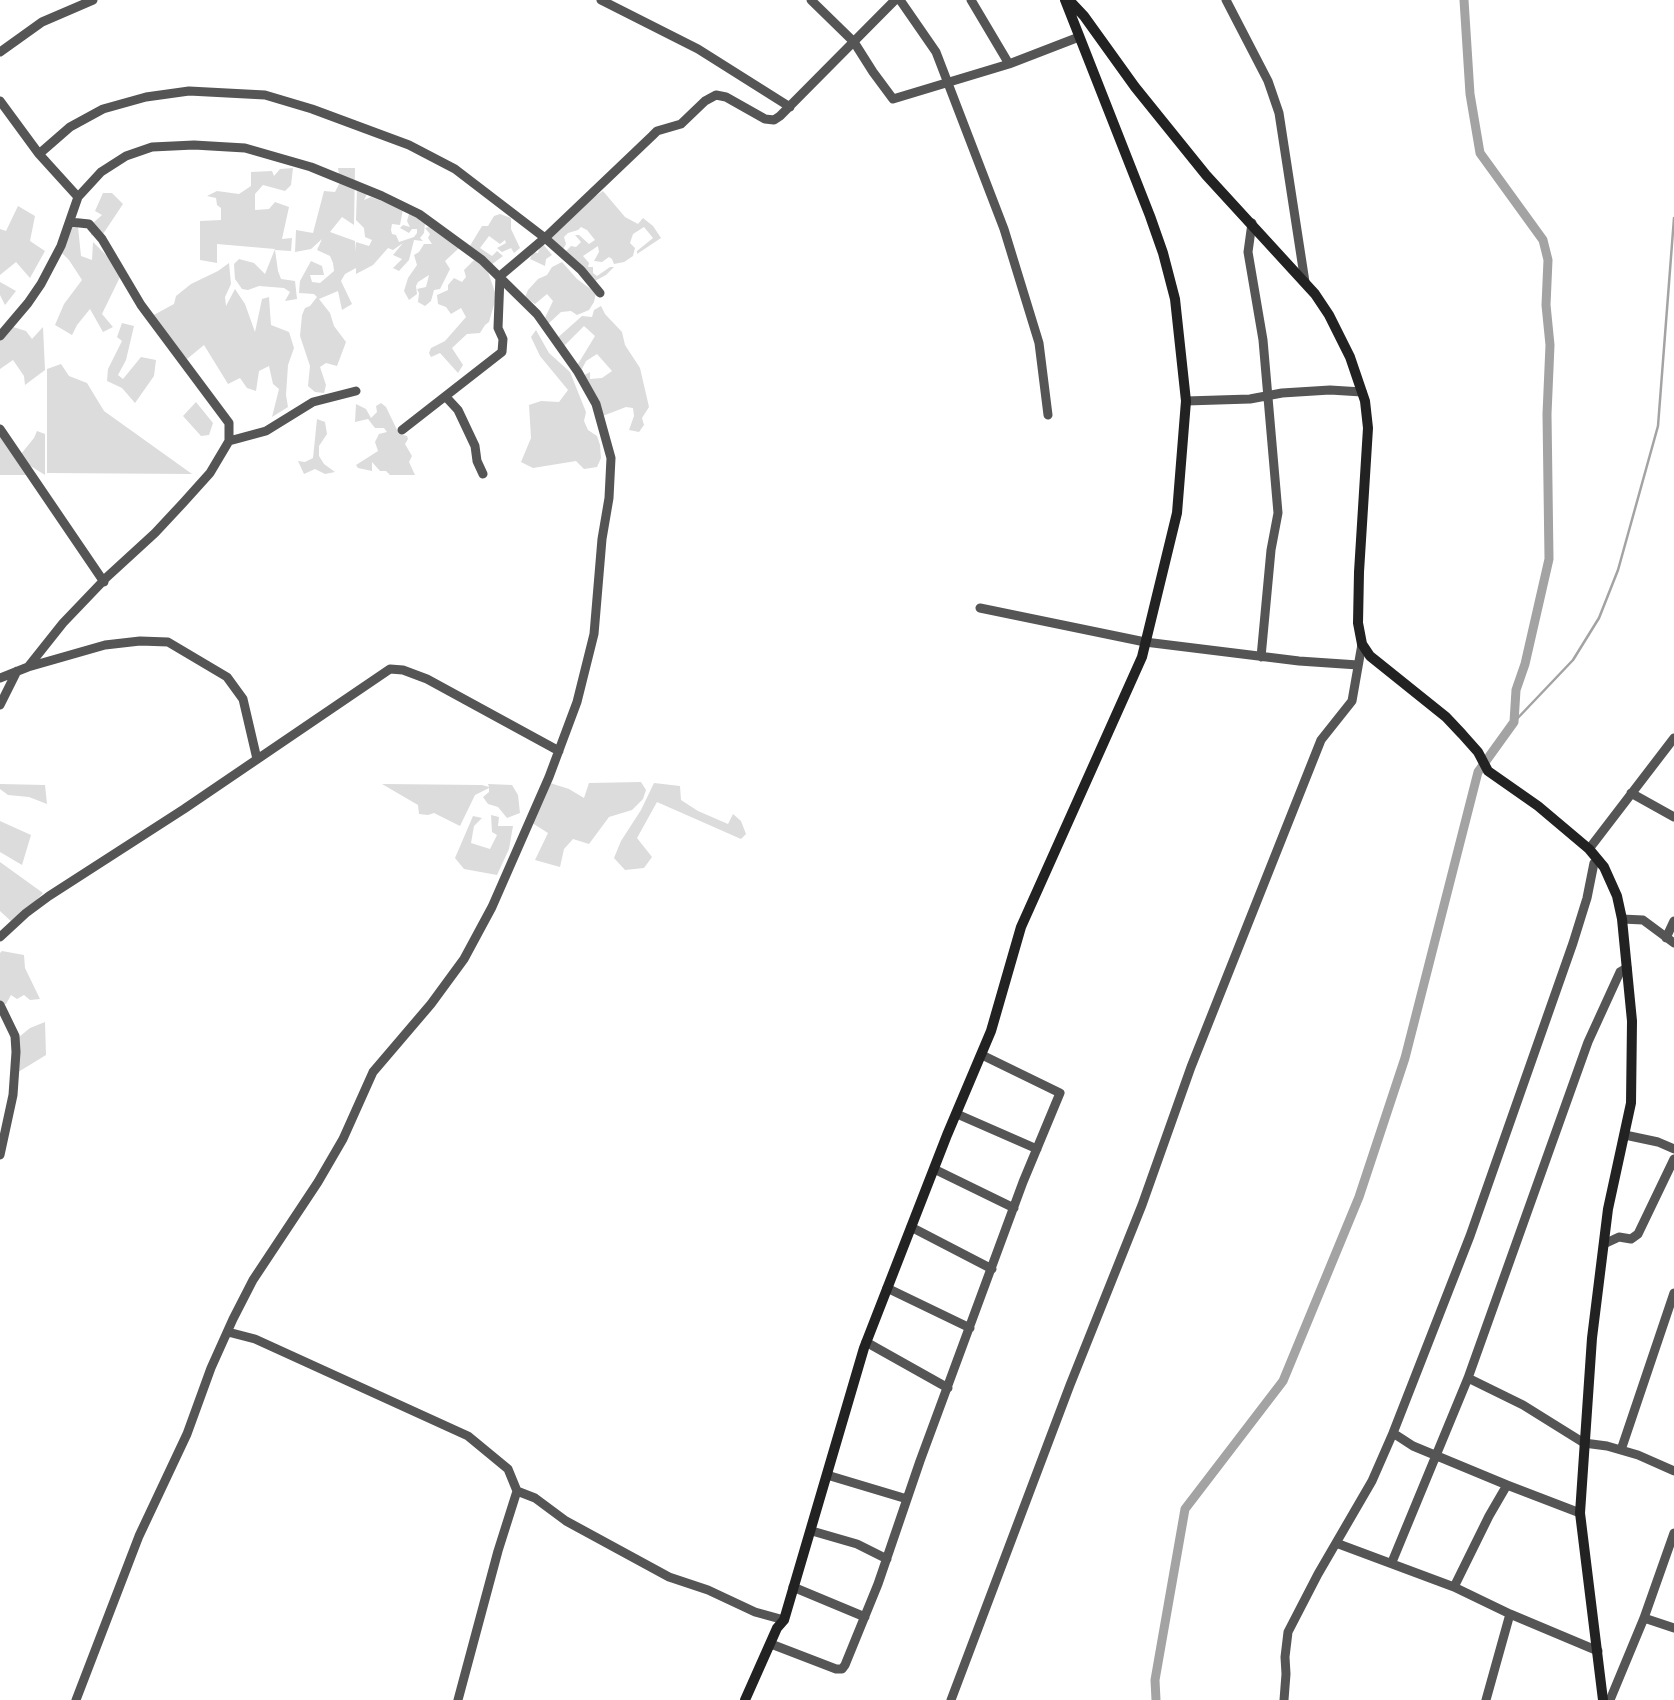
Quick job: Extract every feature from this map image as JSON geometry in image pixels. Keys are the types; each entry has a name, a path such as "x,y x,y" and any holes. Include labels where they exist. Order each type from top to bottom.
{"main road":[{"path":"745,1700 777,1628 784,1620 812,1531 853,1381 866,1342 934,1169 992,1030 1021,927 1138,665 1177,513 1186,401 1175,299 1163,253 1079,37 1067,0"},
{"path":"1067,0 1084,16 1135,87 1206,175 1305,282 1329,315 1350,357 1362,392 1368,428 1358,623 1362,644 1370,656 1446,717 1478,752 1488,771 1538,806 1589,849 1608,875 1617,896 1622,919 1632,1021 1631,1103 1614,1174 1592,1338 1580,1514 1603,1700"}],"street":[{"path":"0,52 42,22 93,0"},
{"path":"601,0 638,17 698,49 790,107"},
{"path":"811,0 854,42 893,99 949,84 1009,64 1079,37"},
{"path":"402,430 446,398 502,352 503,339 498,328 500,276 545,238 657,131 681,124 709,97 716,95 726,97 765,119 774,120 790,107 895,0"},
{"path":"900,0 936,52 1004,229 1039,343 1048,415"},
{"path":"971,0 1009,64"},
{"path":"1226,0 1268,81 1279,114 1305,282"},
{"path":"39,154 70,127 103,108 146,97 189,90 265,95 312,108 409,145 456,169 545,238 581,270 600,293"},
{"path":"1,107 39,154 78,197"},
{"path":"0,336 28,303 41,284 59,250 78,197 101,172 139,150 167,145 245,148 311,167 353,182 411,211 468,249 500,276 537,314 578,372 596,404 611,458 609,498 602,539 594,634 579,694 559,751 492,907 464,959 431,1004 373,1072 342,1138 318,1182 253,1280 211,1368 187,1434 139,1536 76,1700"},
{"path":"28,667 63,624 183,503 210,473 229,441 229,423 141,305 102,239 89,224 70,222"},
{"path":"1252,223 1248,252 1263,340 1278,513 1271,550 1262,657"},
{"path":"1186,401 1330,390 1362,392"},
{"path":"229,441 266,431 313,402 356,391"},
{"path":"446,398 458,410 475,446 477,461 482,474"},
{"path":"0,429 104,582"},
{"path":"980,608 1145,642 1262,657 1358,665"},
{"path":"0,678 28,667 105,645 140,641 168,642 227,676 243,700 257,759"},
{"path":"951,1700 1070,1385 1145,1196 1195,1058 1321,740 1352,701 1362,644"},
{"path":"0,937 26,913 49,896 382,674 396,668 427,679 559,751"},
{"path":"0,705 17,671"},
{"path":"1589,849 1674,738"},
{"path":"1631,793 1674,817"},
{"path":"1284,1700 1285,1657 1288,1632 1372,1480 1393,1433 1467,1245 1573,943 1594,863 1598,860"},
{"path":"1622,919 1643,920 1670,940 1674,920"},
{"path":"1392,1562 1468,1378 1585,1050 1620,972 1627,968"},
{"path":"0,1005 15,1036 16,1052 13,1095 0,1155"},
{"path":"771,1644 836,1669 842,1669 865,1617 887,1559 907,1499 1014,1208 1060,1093 982,1055"},
{"path":"957,1114 1037,1149"},
{"path":"1624,1135 1658,1142 1674,1149"},
{"path":"1604,1244 1619,1237 1631,1239 1638,1234 1674,1159"},
{"path":"934,1169 1014,1208"},
{"path":"911,1227 992,1269"},
{"path":"887,1288 970,1328"},
{"path":"1621,1450 1674,1293"},
{"path":"228,1332 255,1339 468,1436 508,1469 517,1490 498,1551 458,1700"},
{"path":"866,1342 948,1388"},
{"path":"1468,1378 1522,1405 1584,1443 1621,1450 1674,1471"},
{"path":"1393,1433 1413,1446 1580,1514"},
{"path":"827,1476 907,1499"},
{"path":"1454,1587 1489,1516 1508,1485"},
{"path":"517,1490 535,1498 566,1521 653,1569 708,1590 755,1612 784,1620"},
{"path":"812,1531 857,1544 887,1559"},
{"path":"1610,1700 1644,1618 1674,1533"},
{"path":"1336,1543 1392,1562 1454,1587 1510,1614 1598,1651"},
{"path":"793,1587 865,1617"},
{"path":"1486,1700 1510,1614"},
{"path":"1644,1618 1674,1628"}],"shaded area":[{"path":"293,168 291,185 285,191 263,185 255,194 255,210 269,209 275,202 289,207 282,239 292,238 291,251 275,250 281,279 295,281 297,299 285,301 290,292 284,288 259,286 248,290 242,289 235,279 234,264 239,259 254,263 265,274 275,249 217,244 217,263 200,260 200,221 221,220 221,208 217,205 216,198 207,196 217,191 239,194 251,186 251,172 272,171 274,176 280,169"},
{"path":"338,168 355,168 354,225 342,217 330,232 355,241 356,252 356,242 369,246 372,240 365,237 364,228 356,220 357,189 367,194 364,200 371,197 403,209 400,225 392,224 391,230 399,242 414,237 417,233 417,229 412,229 409,233 400,228 403,225 410,227 407,221 409,214 417,210 419,220 425,223 424,233 420,238 423,241 414,240 409,260 399,271 393,268 402,259 393,255 403,243 393,250 388,248 373,265 356,274 356,268 345,274 341,281 352,304 342,310 338,291 319,299 330,313 334,326 346,342 337,366 326,363 320,367 326,385 324,393 315,392 308,386 310,366 300,336 302,315 305,308 310,306 317,297 314,294 299,293 300,281 311,261 322,266 324,275 310,275 312,282 320,283 334,271 333,263 330,256 317,250 322,239 311,249 295,252 296,230 313,233 324,191 335,192 340,182"},
{"path":"603,191 625,217 638,224 643,218 653,226 661,238 637,254 637,251 653,238 644,227 633,234 630,243 635,248 633,256 624,262 614,264 609,257 602,262 594,261 599,252 598,246 583,256 589,263 588,267 593,267 593,273 597,276 610,267 614,267 606,275 593,282 565,252 571,246 576,247 581,242 575,235 579,235 589,244 595,240 587,230 581,227 568,233 564,237 566,244 561,253 550,239 577,209"},
{"path":"103,193 112,193 123,204 101,237 91,235 93,223 102,215 95,211"},
{"path":"18,206 35,216 30,241 45,251 30,278 16,262 0,275 0,229 6,231"},
{"path":"500,214 511,218 511,229 520,248 514,253 511,248 502,252 497,248 506,243 505,240 500,244 489,236 480,248 492,256 497,251 503,256 491,265 468,249 482,226 488,226 494,216"},
{"path":"75,222 78,227 81,256 92,260 93,242 110,259 120,277 102,314 113,327 103,332 90,309 77,325 72,335 55,325 64,304 82,280 69,260 59,250"},
{"path":"429,227 459,248 445,261 450,269 440,289 434,290 431,301 425,306 418,302 419,293 417,289 426,287 429,275 418,282 416,286 417,294 409,300 404,291 408,278 417,265 414,255 419,252 424,244 432,244 428,238 430,234 425,228"},
{"path":"538,238 552,255 546,259 545,266 530,259 533,252 538,253 540,247 535,241"},
{"path":"474,260 483,265 488,272 495,292 495,301 489,322 480,333 467,334 452,348 463,365 458,373 440,353 431,357 429,353 431,348 445,341 466,317 461,308 451,314 446,307 438,304 437,295 448,290 448,285 454,278 462,282 466,277 464,270"},
{"path":"562,262 577,279 596,293 594,302 589,310 577,315 571,311 561,312 548,324 544,320 553,301 547,294 535,304 525,297 528,290 538,279 547,275 552,267"},
{"path":"229,263 231,284 225,297 226,306 235,289 245,304 255,332 262,299 269,297 271,325 289,332 294,348 288,365 286,395 288,407 272,417 279,389 273,384 269,366 259,371 256,391 247,388 240,378 228,384 204,345 187,359 150,317 174,304 176,296 191,284 218,271"},
{"path":"0,282 16,291 5,305 0,295"},
{"path":"601,306 605,314 622,332 625,345 640,368 649,407 642,418 644,425 639,432 629,430 634,416 633,408 626,407 600,417 581,377 590,372 590,379 602,378 612,371 597,354 586,361 578,372 578,364 595,336 584,326 564,346 555,340 582,316 592,317 594,310"},
{"path":"122,323 134,326 126,360 118,375 123,379 141,357 156,360 154,376 135,403 122,388 107,381 108,369 122,341 117,337"},
{"path":"10,326 26,331 32,339 43,327 45,370 25,385 24,376 13,360 0,369 0,329 2,331"},
{"path":"536,330 549,353 570,372 586,412 584,421 588,430 597,436 600,445 601,458 597,467 584,469 576,461 533,468 521,462 531,438 529,405 541,401 559,402 568,390 540,356 531,337"},
{"path":"61,364 69,376 87,383 104,411 192,474 47,473 47,369"},
{"path":"196,402 213,423 209,435 201,436 183,416"},
{"path":"381,403 386,407 399,434 407,436 408,439 405,444 412,456 409,462 415,475 390,475 386,471 380,471 372,462 372,471 358,468 356,465 378,451 375,442 379,434 387,432 384,428 375,428 368,419 355,422 356,404 366,409 371,418 377,412 376,406"},
{"path":"317,419 325,422 327,434 319,446 319,456 324,464 335,472 325,474 315,469 304,474 298,461 305,462 313,458"},
{"path":"37,431 45,434 45,475 29,465 21,454 34,438"},
{"path":"0,434 27,475 0,475"},
{"path":"547,782 569,789 584,798 589,783 641,782 646,790 643,799 632,810 609,817 589,844 573,839 564,849 560,867 535,860 548,833 529,821"},
{"path":"654,783 680,786 681,800 698,811 728,824 733,814 741,821 746,834 741,839 657,802 637,838 652,857 644,868 625,870 614,858 621,841 641,810"},
{"path":"0,784 45,785 47,804 29,797 8,795 0,789"},
{"path":"382,784 482,785 489,787 488,784 512,785 518,795 520,813 507,818 498,807 488,804 483,797 489,792 489,788 475,795 460,826 434,813 428,815 419,814 418,805"},
{"path":"491,815 499,817 498,826 513,826 509,849 497,875 464,869 455,858 473,816 482,818 474,826 471,843 490,849 497,835 492,832"},
{"path":"0,821 31,835 22,865 0,852"},
{"path":"0,862 43,893 14,924 0,911"},
{"path":"2,951 24,955 25,968 40,999 30,1000 24,995 17,999 11,995 6,1004 0,1003 0,953"},
{"path":"45,1022 46,1055 15,1074 19,1037 30,1028"}],"waterway":[{"path":"1156,1700 1155,1680 1185,1509 1283,1381 1359,1197 1405,1058 1478,772 1514,722 1516,690 1525,664 1549,559 1547,414 1550,345 1546,305 1548,260 1543,240 1480,153 1470,94 1464,0"},
{"path":"1514,722 1573,660 1599,618 1618,570 1658,426 1674,218"}]}
